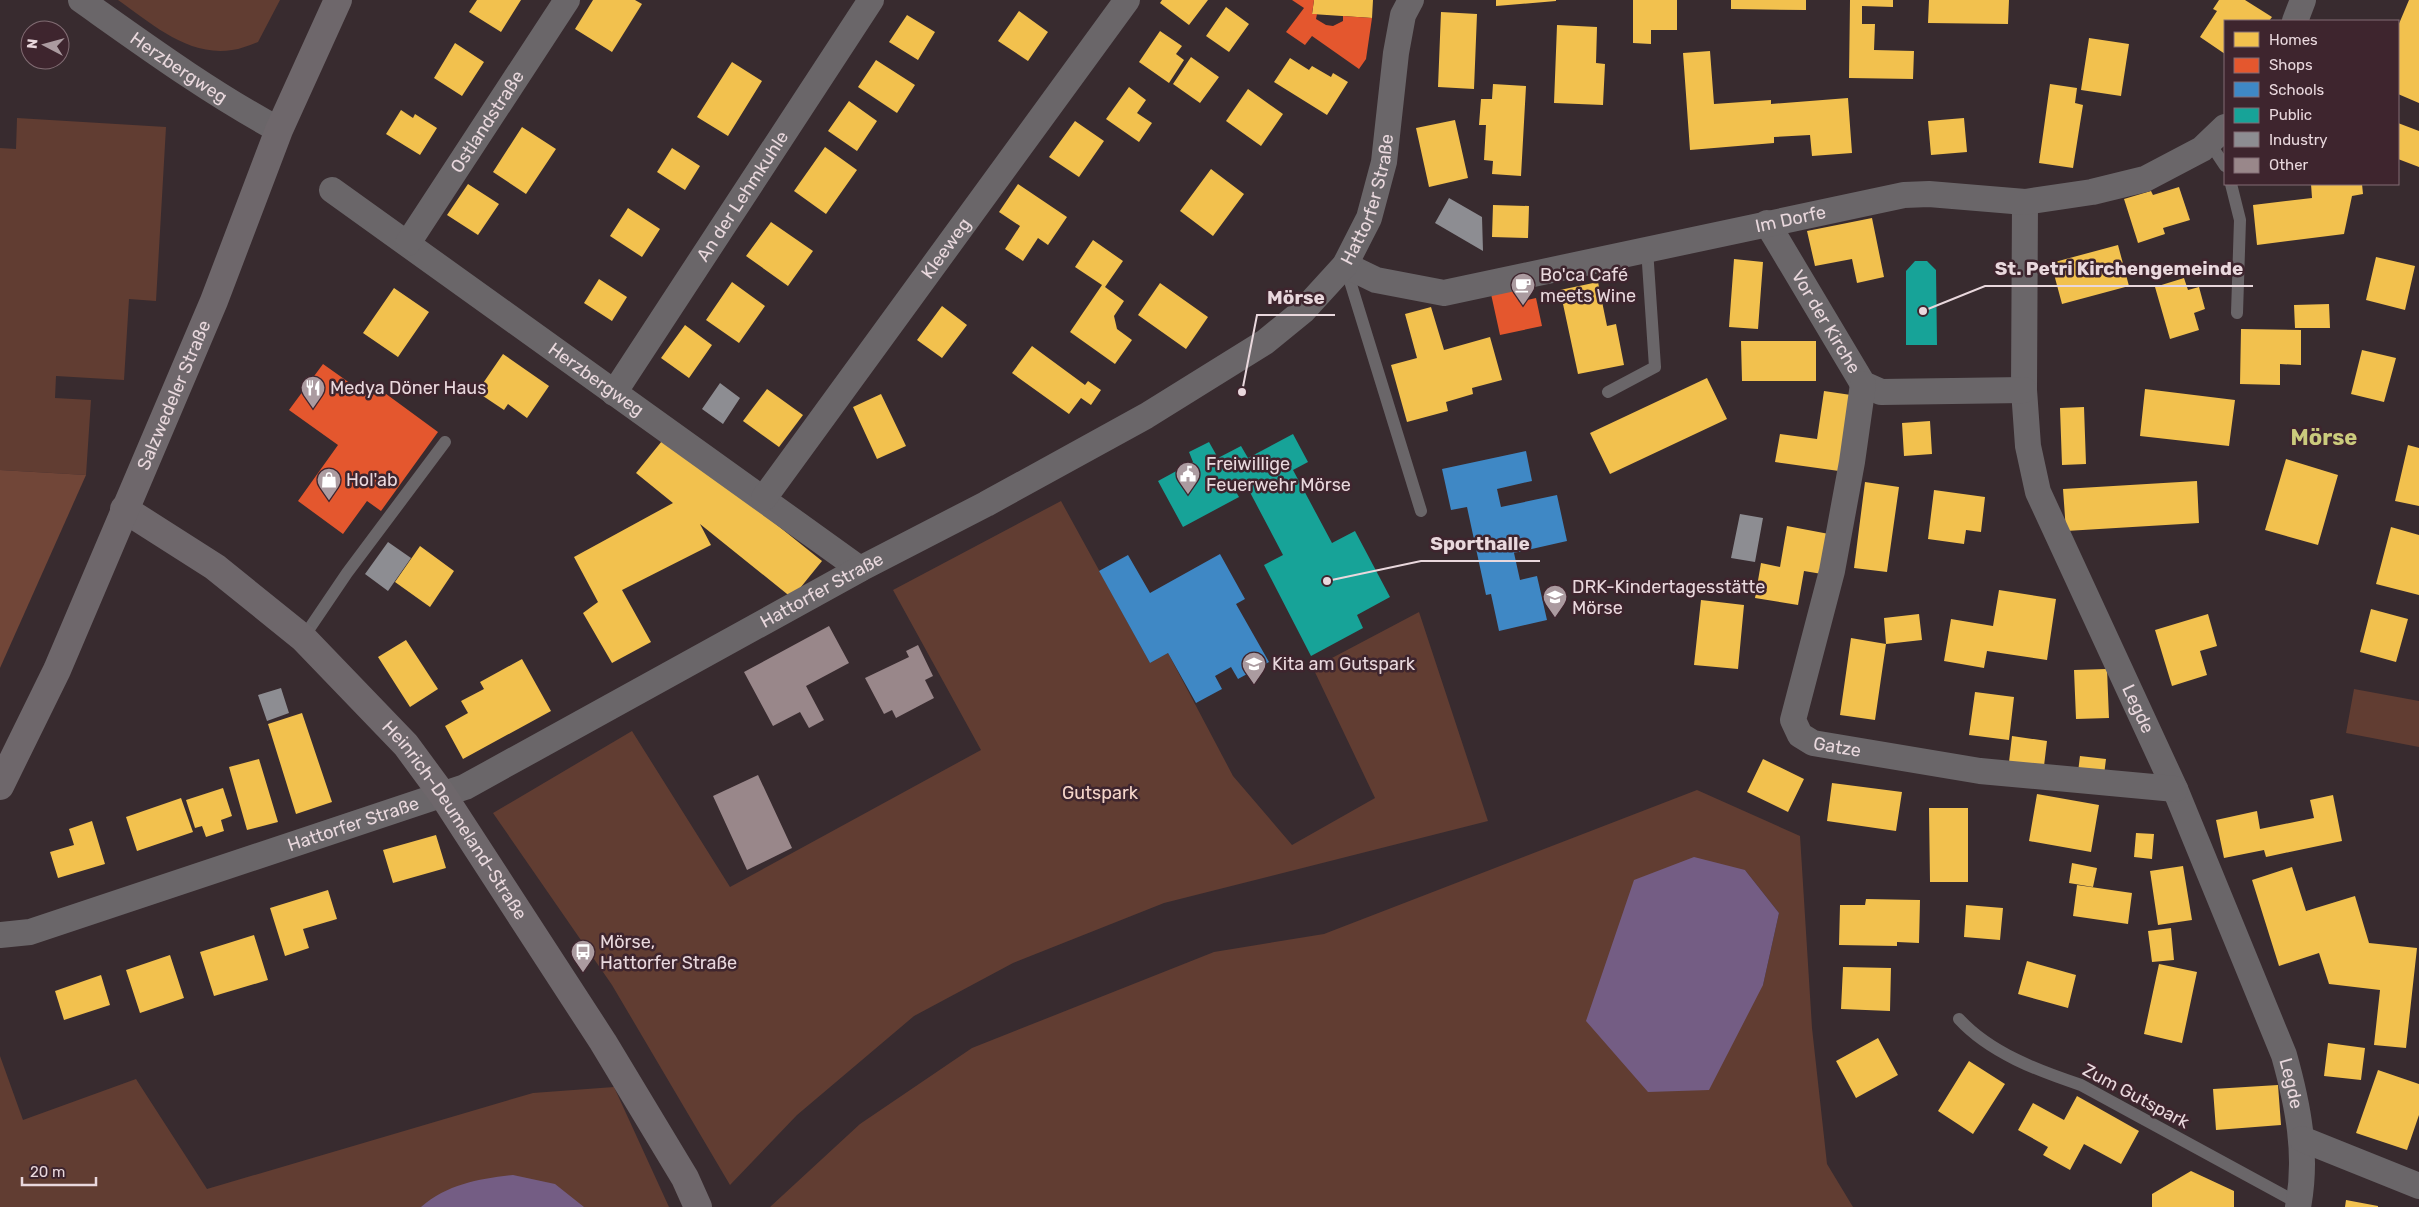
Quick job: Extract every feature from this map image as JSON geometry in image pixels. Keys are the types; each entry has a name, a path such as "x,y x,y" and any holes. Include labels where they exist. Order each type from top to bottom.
{"street":[{"name":"Herzbergweg","path":"81,0 186,74 237,107 279,130"},
{"name":"Salzwedeler Straße","path":"0,786 57,670 214,301 279,130 338,0"},
{"name":"Ostlandstraße","path":"408,244 567,0"},
{"name":"An der Lehmkuhle","path":"614,392 871,0"},
{"name":"Kleeweg","path":"764,498 1128,0"},
{"name":"Hattorfer Straße","path":"0,935 30,932 465,787 860,569 1146,416 1266,342 1304,311 1345,265 1369,218 1384,162 1396,53 1403,14 1411,0"},
{"path":"2295,20 2303,0"},
{"name":"Im Dorfe","path":"1345,265 1376,280 1444,293 1904,195 1929,194 2025,202 2092,192 2145,179 2202,150 2217,135"},
{"name":"Herzbergweg","path":"332,190 764,498 860,569"},
{"name":"Legde","path":"2025,202 2024,390 2028,446 2038,492 2175,790 2284,1055 2296,1098 2302,1139 2298,1205"},
{"name":"Vor der Kirche","path":"1767,223 1863,384 1880,392 2024,390"},
{"name":"Gatze","path":"1863,384 1852,462 1832,571 1793,720 1800,735 1813,743 1980,771 2175,790"},
{"name":"Heinrich-Deumeland-Straße","path":"124,509 215,567 303,638 365,700 406,745 442,794 604,1042 684,1178 698,1207"},
{"path":"2302,1139 2419,1186"}],"lane":[{"path":"2217,135 2224,162"},
{"path":"2231,185 2240,220 2237,313"},
{"path":"1608,392 1655,367 1647,249"},
{"path":"1345,265 1421,512"},
{"path":"303,638 347,573 445,442"},
{"name":"Zum Gutspark","path":"1959,1020 1974,1036 2043,1072 2081,1085 2298,1205"}],"green space":[{"path":"118,0 280,0 258,42 245,47 216,51 185,43 171,36"},
{"path":"17,118 166,127 156,301 129,299 124,380 56,376 55,398 91,400 86,475 0,470 0,148 16,149"},
{"name":"Gutspark","path":"1061,501 1150,663 1168,653 1233,776 1292,845 1375,798 1313,668 1419,612 1488,821 1164,903 1013,963 914,1016 797,1115 730,1185 612,985 493,813 632,731 730,887 981,750 893,590"},
{"path":"2354,689 2419,701 2419,747 2346,733"},
{"path":"1697,790 1800,836 1812,1028 1827,1164 1853,1207 770,1207 860,1124 972,1048 1214,952 1324,934","holes":["1745,870 1779,913 1763,985"]},
{"path":"0,1056 23,1120 136,1079 207,1189 533,1093 614,1087 669,1207 0,1207"}],"shaded area":[{"path":"0,470 86,475 0,668"},
{"path":"1694,857 1745,870 1779,913 1763,985 1709,1090 1648,1092 1586,1021 1634,880"},
{"path":"513,1175 555,1184 584,1207 421,1207 442,1193 464,1184 488,1178"}],"building: Homes":[{"path":"477,0 521,0 501,32 469,12"},
{"path":"593,0 635,0 642,4 612,52 575,29"},
{"path":"1162,0 1208,0 1189,25 1160,3"},
{"path":"1314,0 1373,0 1372,18 1312,14"},
{"path":"1496,0 1556,0 1556,1 1496,6"},
{"path":"1633,0 1677,0 1677,30 1651,30 1651,44 1633,43"},
{"path":"1731,0 1806,0 1806,10 1731,9"},
{"path":"1850,0 1893,0 1893,7 1862,6 1862,24 1875,24 1874,50 1914,51 1913,79 1849,78"},
{"path":"1929,0 2009,0 2008,24 1928,23"},
{"path":"2219,0 2245,0 2272,17 2270,20 2224,20 2224,53 2200,37 2217,11 2213,9"},
{"path":"2409,0 2419,0 2419,103 2399,94 2399,24"},
{"path":"1226,7 1249,24 1229,52 1206,36"},
{"path":"1019,11 1048,32 1028,61 998,41"},
{"path":"1441,12 1477,14 1474,89 1438,87"},
{"path":"907,15 935,32 918,60 889,42"},
{"path":"1557,25 1597,27 1596,63 1605,64 1603,105 1554,103"},
{"path":"1160,31 1182,46 1176,54 1184,60 1169,83 1139,62"},
{"path":"2089,38 2129,44 2121,96 2081,90"},
{"path":"455,43 484,62 462,96 434,78"},
{"path":"1710,51 1714,104 1771,100 1771,104 1848,98 1852,153 1812,156 1810,135 1774,137 1774,143 1690,150 1683,53"},
{"path":"1191,57 1219,77 1200,103 1173,84"},
{"path":"1290,58 1309,70 1312,66 1331,77 1333,73 1348,82 1327,115 1274,82"},
{"path":"876,60 915,85 897,113 858,87"},
{"path":"732,62 762,81 728,136 697,117"},
{"path":"1493,84 1526,86 1521,176 1492,174 1493,161 1484,160 1486,125 1479,125 1481,99 1492,99"},
{"path":"2050,84 2077,88 2075,103 2083,105 2073,168 2039,163"},
{"path":"1129,87 1146,100 1137,113 1152,123 1139,142 1106,119"},
{"path":"1248,89 1283,114 1261,146 1226,121"},
{"path":"849,101 877,121 857,151 828,131"},
{"path":"401,110 413,118 415,114 437,128 420,155 386,134"},
{"path":"1964,118 1967,152 1931,155 1928,121"},
{"path":"1455,120 1468,178 1429,187 1416,128"},
{"path":"1075,121 1104,141 1079,177 1049,157"},
{"path":"2399,123 2419,131 2419,167 2399,159"},
{"path":"522,127 556,149 526,194 493,172"},
{"path":"825,147 857,170 826,214 794,191"},
{"path":"672,148 700,166 685,190 657,172"},
{"path":"1211,169 1244,194 1213,236 1180,211"},
{"path":"468,184 499,204 478,235 447,215"},
{"path":"1018,184 1067,217 1048,245 1038,238 1023,261 1005,249 1020,226 999,212"},
{"path":"2311,185 2362,185 2363,194 2352,196 2344,234 2257,245 2253,205 2312,198"},
{"path":"2179,187 2190,220 2163,228 2165,234 2138,243 2124,199 2151,191 2153,195"},
{"path":"1493,205 1529,206 1528,238 1492,237"},
{"path":"628,208 660,229 642,257 610,236"},
{"path":"1872,218 1884,277 1857,283 1852,259 1815,266 1807,231"},
{"path":"771,222 813,251 788,286 746,256"},
{"path":"1093,240 1123,261 1105,287 1124,301 1114,316 1117,329 1132,340 1115,364 1070,332 1102,285 1075,267"},
{"path":"2118,245 2129,286 2062,304 2051,263"},
{"path":"2376,257 2415,266 2405,310 2366,300"},
{"path":"1734,259 1763,262 1758,329 1729,327"},
{"path":"2184,278 2188,290 2199,287 2205,309 2194,313 2199,330 2170,339 2155,287"},
{"path":"599,279 627,297 612,321 584,303"},
{"path":"732,282 765,306 739,343 706,320"},
{"path":"1598,282 1607,326 1616,324 1624,365 1578,374 1560,290"},
{"path":"1160,283 1208,317 1186,349 1138,315"},
{"path":"394,288 429,312 398,357 363,333"},
{"path":"2329,304 2330,328 2295,328 2294,305"},
{"path":"942,306 967,325 942,358 917,340"},
{"path":"1431,307 1444,350 1490,337 1502,380 1472,388 1473,394 1446,402 1448,411 1407,422 1391,365 1417,358 1405,314"},
{"path":"685,325 712,345 689,378 661,358"},
{"path":"2241,329 2301,330 2301,365 2280,364 2280,385 2240,384"},
{"path":"1741,341 1816,341 1816,381 1742,381"},
{"path":"1032,346 1085,385 1088,381 1101,390 1091,405 1081,398 1069,414 1012,373"},
{"path":"2362,350 2396,358 2384,402 2351,394"},
{"path":"503,354 549,386 527,418 508,404 504,410 477,392"},
{"path":"1707,378 1727,419 1610,474 1590,433"},
{"path":"767,389 803,415 779,447 743,421"},
{"path":"2145,389 2235,400 2229,446 2140,436"},
{"path":"1824,391 1851,395 1839,471 1775,462 1780,434 1817,439"},
{"path":"881,394 906,446 877,459 853,407"},
{"path":"2084,407 2086,464 2062,465 2060,408"},
{"path":"1930,421 1932,454 1904,456 1902,423"},
{"path":"666,436 822,561 792,598 700,524 711,545 622,590 651,642 612,663 583,613 598,602 574,557 673,503 636,473"},
{"path":"2408,445 2419,448 2419,506 2395,501"},
{"path":"2286,459 2338,475 2318,545 2265,530"},
{"path":"2197,481 2199,523 2066,531 2063,489"},
{"path":"1865,482 1899,487 1887,572 1854,568"},
{"path":"1934,490 1985,497 1981,532 1966,530 1964,544 1928,539"},
{"path":"1787,526 1829,534 1822,574 1804,571 1798,605 1755,598 1761,563 1780,567"},
{"path":"2391,527 2419,535 2419,595 2376,584"},
{"path":"420,546 454,571 430,607 395,582"},
{"path":"1999,590 2056,599 2047,660 1987,651 1984,668 1944,661 1951,619 1993,626"},
{"path":"1701,600 1744,605 1738,669 1694,665"},
{"path":"2371,609 2408,619 2396,662 2360,652"},
{"path":"1919,614 1922,640 1886,644 1884,618"},
{"path":"2208,614 2217,646 2200,651 2207,675 2172,686 2155,630"},
{"path":"1851,638 1886,644 1875,720 1840,715"},
{"path":"406,640 438,689 410,707 378,657"},
{"path":"522,659 551,711 463,759 445,726 468,713 461,701 484,689 480,682"},
{"path":"2107,669 2109,718 2076,719 2074,670"},
{"path":"1975,692 2014,697 2009,740 1969,735"},
{"path":"302,713 332,802 296,814 268,724"},
{"path":"2012,736 2047,741 2044,766 2009,762"},
{"path":"2080,756 2106,759 2104,775 2078,772"},
{"path":"259,759 278,822 247,830 229,767"},
{"path":"1763,759 1804,779 1788,812 1747,792"},
{"path":"1832,783 1902,792 1896,831 1827,821"},
{"path":"223,788 232,816 221,820 224,831 206,837 202,826 195,828 186,800"},
{"path":"2037,794 2099,805 2091,852 2029,841"},
{"path":"2333,795 2342,841 2266,857 2264,850 2224,858 2216,820 2257,811 2260,829 2314,818 2310,800"},
{"path":"181,798 193,832 137,851 126,817"},
{"path":"1929,808 1968,808 1968,882 1930,882"},
{"path":"92,821 105,864 58,878 50,852 74,845 69,829"},
{"path":"2136,833 2154,834 2152,859 2134,857"},
{"path":"436,835 446,868 393,883 383,850"},
{"path":"2072,863 2097,868 2093,887 2069,883"},
{"path":"2183,866 2192,920 2158,925 2150,871"},
{"path":"2292,867 2306,911 2355,896 2369,943 2417,948 2406,1048 2374,1045 2380,990 2329,984 2319,953 2279,966 2252,880"},
{"path":"2077,885 2132,893 2128,924 2073,916"},
{"path":"328,890 337,919 303,929 309,948 285,956 270,908"},
{"path":"1866,899 1920,900 1919,943 1897,942 1897,946 1839,945 1840,905 1865,905"},
{"path":"1966,905 2003,908 2000,940 1964,937"},
{"path":"2171,928 2174,960 2152,962 2148,931"},
{"path":"254,935 268,980 214,996 200,952"},
{"path":"170,955 184,998 140,1013 126,970"},
{"path":"2027,961 2076,975 2068,1008 2018,994"},
{"path":"2159,964 2197,972 2182,1043 2144,1034"},
{"path":"1843,967 1891,968 1890,1011 1841,1009"},
{"path":"101,975 110,1005 64,1020 55,991"},
{"path":"1878,1038 1898,1075 1856,1098 1836,1061"},
{"path":"2328,1043 2365,1048 2361,1080 2324,1076"},
{"path":"1969,1061 2005,1084 1973,1134 1938,1111"},
{"path":"2378,1070 2419,1084 2419,1115 2407,1150 2356,1133"},
{"path":"2278,1085 2281,1125 2216,1130 2213,1089"},
{"path":"2077,1096 2139,1131 2121,1164 2084,1144 2070,1170 2043,1155 2048,1147 2018,1130 2033,1103 2064,1120"},
{"path":"2191,1171 2234,1191 2234,1207 2152,1207 2152,1194"},
{"path":"2346,1200 2378,1206 2378,1207 2345,1207"}],"building: Shops":[{"path":"1292,0 1314,0 1312,14 1317,14 1316,19 1326,25 1333,26 1343,21 1343,16 1372,18 1366,59 1359,69 1312,36 1305,45 1286,32 1304,8"},
{"path":"1516,289 1519,302 1536,298 1542,326 1500,335 1491,294"},
{"path":"323,364 371,398 378,388 438,432 381,511 367,501 343,534 298,501 338,445 289,410"}],"building: Schools":[{"path":"1526,451 1532,481 1497,489 1501,507 1557,495 1567,541 1514,553 1520,580 1537,576 1547,620 1499,631 1491,594 1486,595 1467,507 1451,510 1442,469"},
{"path":"1220,554 1245,599 1236,604 1269,662 1238,679 1231,667 1215,676 1222,689 1196,703 1168,653 1150,663 1099,571 1128,555 1150,593"}],"building: Public":[{"path":"1915,261 1927,261 1936,270 1937,345 1906,345 1906,271"},
{"path":"1293,434 1308,462 1293,470 1332,543 1355,531 1390,597 1357,615 1363,628 1311,656 1264,565 1283,555 1243,479 1232,485 1239,497 1183,527 1158,481 1193,462 1189,452 1209,442 1218,458 1241,446 1248,458"}],"building: Industry":[{"path":"1449,198 1482,217 1483,251 1435,223"},
{"path":"720,383 740,398 723,424 702,409"},
{"path":"1740,514 1763,518 1755,562 1731,558"},
{"path":"388,542 411,558 388,591 365,574"},
{"path":"281,688 289,713 267,721 258,695"}],"building: Other":[{"path":"829,626 849,663 806,686 824,720 809,728 800,712 773,726 744,672"},
{"path":"918,645 933,676 925,680 934,698 896,718 892,710 884,714 865,678 909,657 906,651"},
{"path":"758,775 792,848 747,870 713,796"}],"place":[{"name":"Bo'ca Café meets Wine","path":"1523,306"},
{"name":"St. Petri Kirchengemeinde","path":"1923,311"},
{"name":"Mörse","path":"1242,392"},
{"name":"Medya Döner Haus","path":"313,409"},
{"name":"Freiwillige Feuerwehr Mörse","path":"1188,495"},
{"name":"Hol'ab","path":"329,501"},
{"name":"Sporthalle","path":"1327,581"},
{"name":"DRK-Kindertagesstätte Mörse","path":"1555,618"},
{"name":"Kita am Gutspark","path":"1254,685"},
{"name":"Mörse, Hattorfer Straße","path":"583,973"}],"district":[{"name":"Mörse","path":"2324,437"}]}
